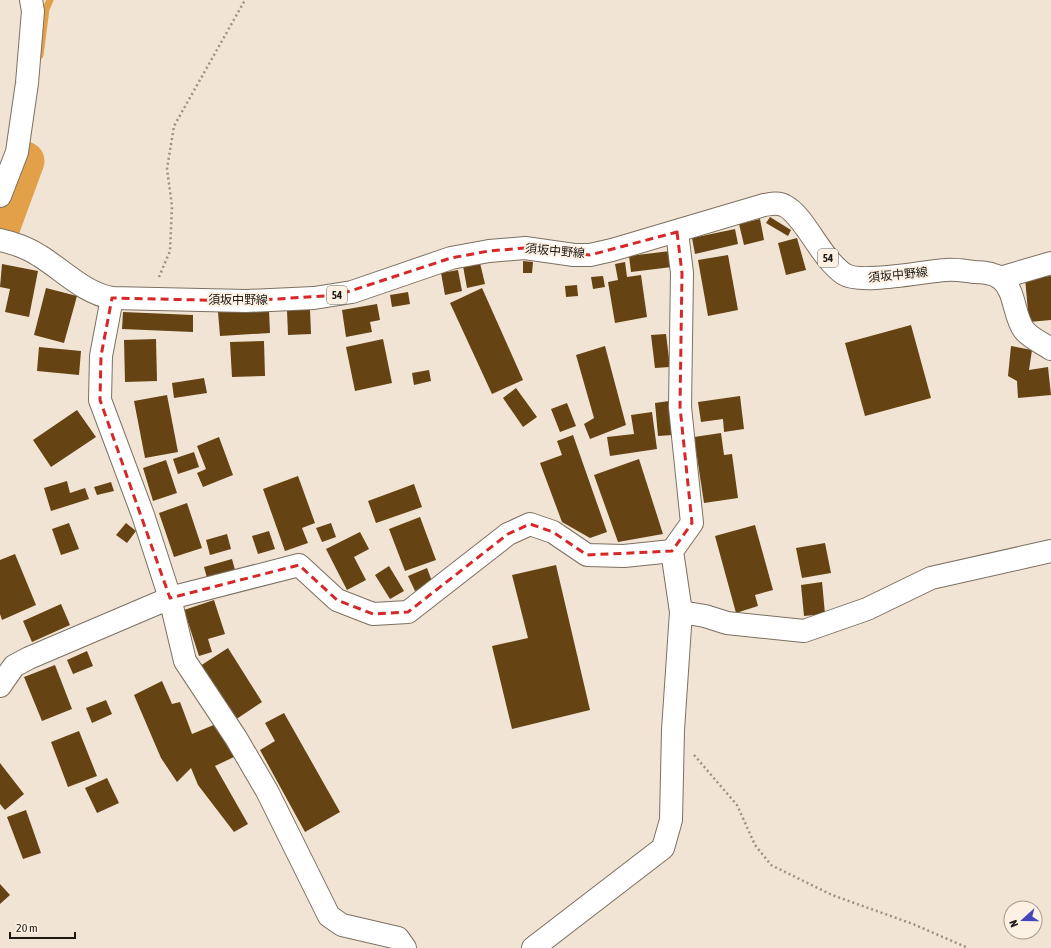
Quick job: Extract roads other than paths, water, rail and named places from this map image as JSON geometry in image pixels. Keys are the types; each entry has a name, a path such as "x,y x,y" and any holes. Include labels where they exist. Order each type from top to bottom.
{"street":[{"path":"0,196 17,152 27,83 33,11 31,0"},
{"name":"須坂中野線","path":"2,240 40,256 94,293 112,298 246,301 338,295 379,284 451,258 488,251 525,248 574,255 612,250 775,203 785,206 797,217 822,252 836,268 846,275 874,279 949,270 986,273 1000,278"},
{"path":"533,948 663,848 670,820 673,730 681,612 672,551 692,523 680,407 682,273 677,232"},
{"path":"1051,263 1000,278 1008,290 1024,330 1033,338 1051,349"},
{"path":"112,298 101,356 100,400 143,515 170,598 185,661 236,738 267,791 329,916 342,925 398,938 405,948"},
{"path":"0,686 14,666 28,658 170,598 299,564 337,600 373,614 408,612 508,534 530,524 553,532 587,555 624,556 672,551"},
{"path":"681,612 705,616 727,623 804,631 867,609 932,578 1051,551"}],"waterway":[{"path":"40,55 46,9 50,0"},
{"path":"0,229 25,161"}]}
